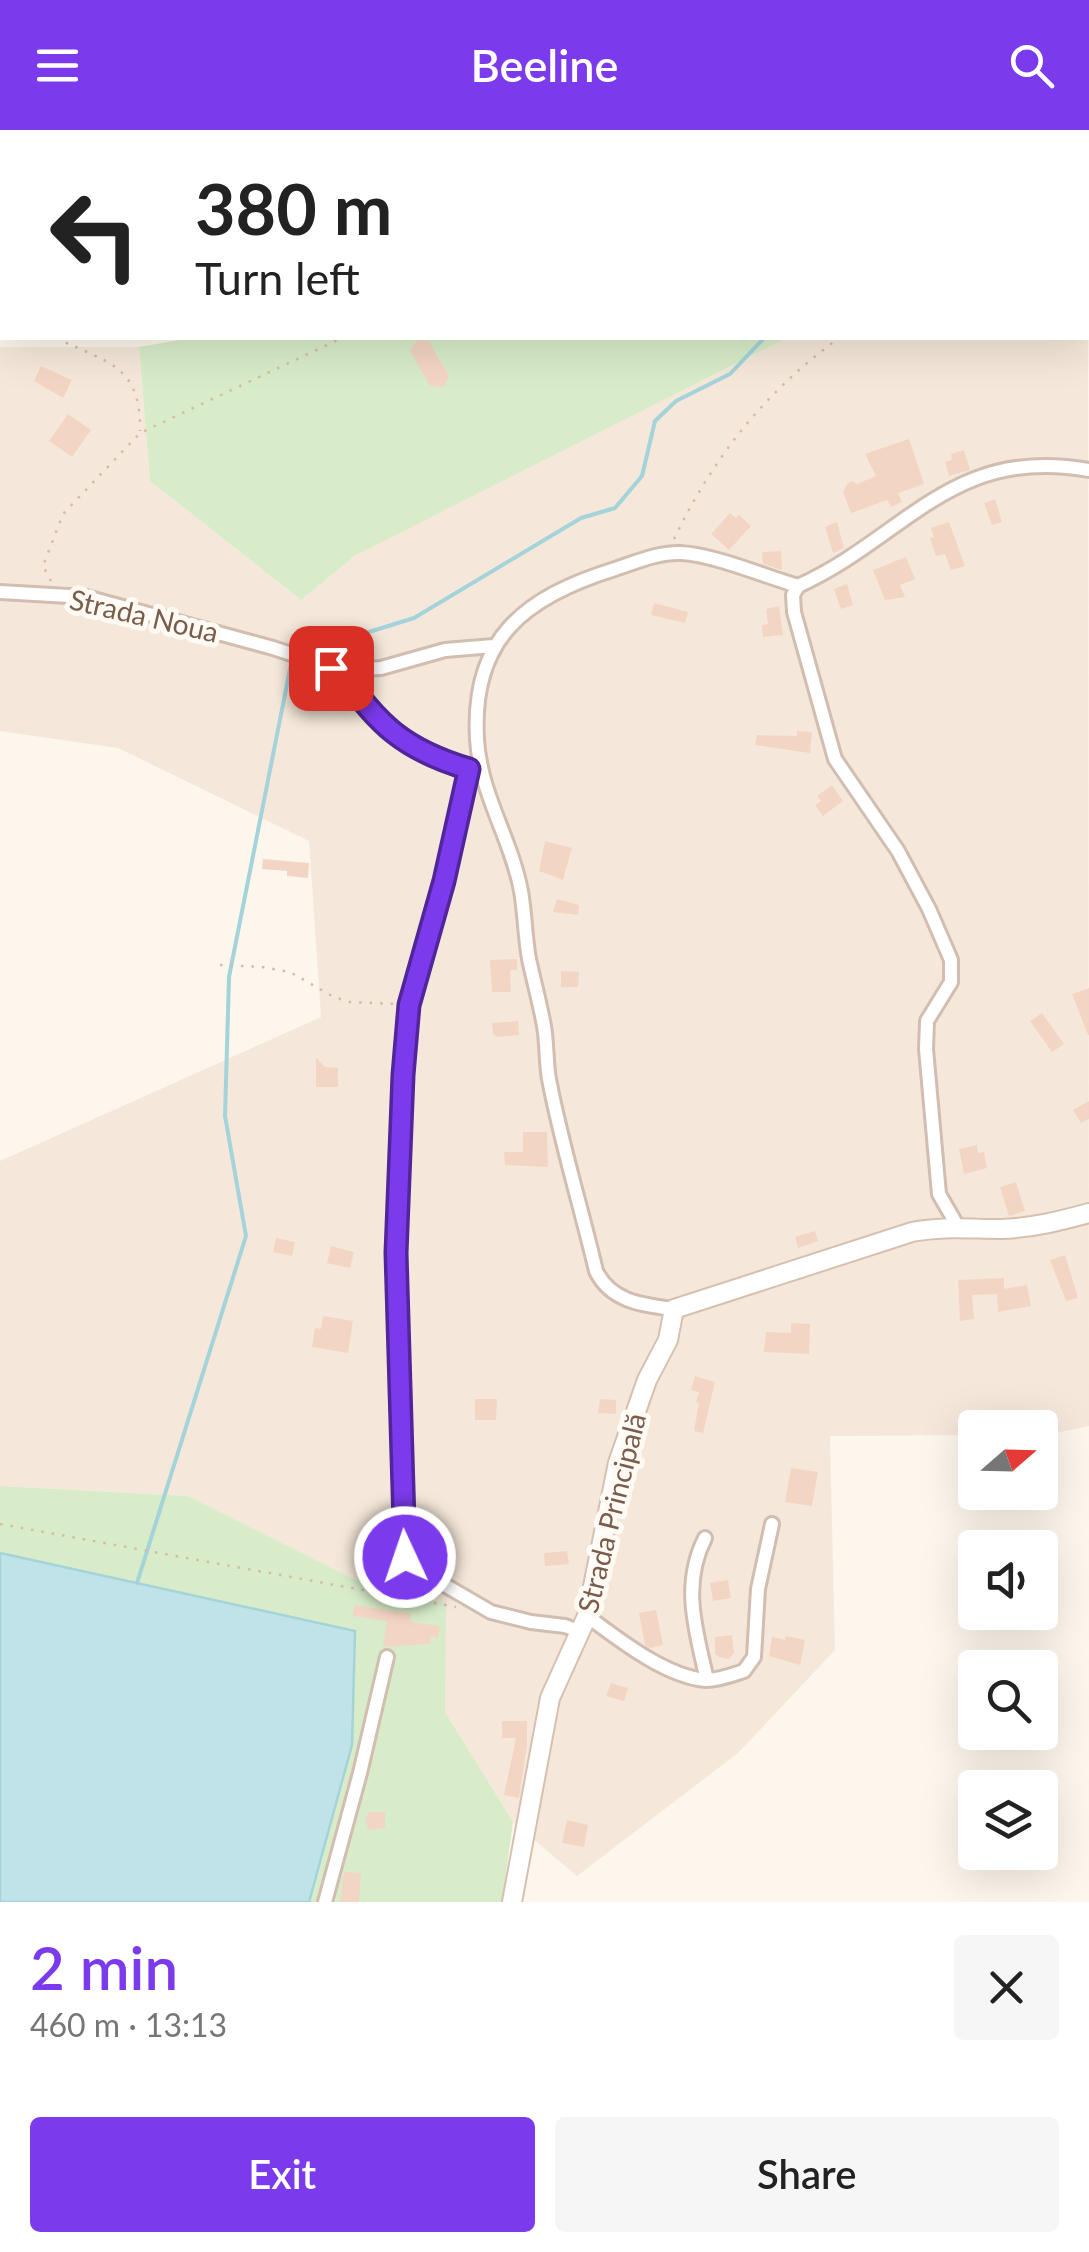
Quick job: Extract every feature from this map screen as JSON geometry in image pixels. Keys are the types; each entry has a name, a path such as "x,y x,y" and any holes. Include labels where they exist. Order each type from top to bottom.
{"main road":[{"path":"674,1309 912,1232 1044,1226 1089,1212"},
{"name":"Strada Principală","path":"512,1902 550,1698 584,1624 618,1463 647,1380 668,1340 674,1309"}],"street":[{"path":"958,1228 939,1194 926,1049 927,1022 952,982 951,960 930,909 898,850 835,759 794,612 793,595 798,586 846,561 950,488 1026,466 1089,470"},
{"path":"772,1524 758,1590 752,1663 744,1670 708,1680 689,1677 584,1624 531,1622 491,1612 412,1566 404,1551 396,1226 409,1005 475,770 477,703 482,674 493,646 517,618 548,596 575,583 667,553 700,556 798,586"},
{"name":"Strada Noua","path":"1,593 101,600 336,669"},
{"path":"336,669 381,668 445,650 493,646"},
{"path":"336,669 379,720 407,744 432,758 475,770"},
{"path":"475,770 511,848 545,1029 548,1076 596,1271 604,1284 623,1299 674,1309"},
{"path":"704,1538 692,1572 691,1598 708,1680"},
{"path":"324,1902 387,1657"}],"path":[{"path":"60,340 116,368 132,382 140,404 140,433"},
{"path":"59,595 42,566 63,514 140,433 338,340"},
{"path":"667,553 697,492 746,421 836,340"},
{"path":"220,966 290,972 334,998 350,1002 409,1005"},
{"path":"0,1524 457,1608"}],"shaded area":[{"path":"783,340 1088,340 1089,1426 1058,1432 1058,1410 958,1410 958,1435 830,1436 835,1650 738,1753 577,1876 513,1822 445,1712 445,1603 352,1578 188,1496 0,1486 0,1161 321,1017 309,841 118,748 0,731 0,347 139,347 150,481 301,600 356,555"}],"green space":[{"path":"179,340 783,340 356,555 301,600 150,481 139,347"},
{"path":"0,1486 188,1496 352,1578 446,1603 445,1712 513,1822 502,1902 0,1902"}],"water":[{"path":"0,1553 355,1631 352,1745 309,1902 0,1902"}],"building":[{"path":"417,340 428,340 449,376 444,387 430,386 410,351"},
{"path":"41,366 72,380 63,398 34,381"},
{"path":"68,414 91,430 72,457 49,441"},
{"path":"909,439 924,484 898,493 902,502 891,507 887,500 851,513 843,492 848,483 857,484 876,476 865,454"},
{"path":"964,450 970,470 949,476 945,462 952,460 951,454"},
{"path":"995,499 1002,522 992,525 984,503"},
{"path":"730,513 736,518 739,515 751,526 729,550 711,534"},
{"path":"837,522 844,548 833,553 825,527"},
{"path":"949,522 965,566 951,570 945,554 936,556 930,538 934,537 931,528"},
{"path":"781,551 782,570 763,564 762,552"},
{"path":"906,557 915,579 900,585 905,597 885,600 873,570"},
{"path":"847,584 853,605 841,609 834,589"},
{"path":"654,603 688,612 685,623 651,615"},
{"path":"779,606 783,635 763,637 762,625 768,624 766,609"},
{"path":"797,731 812,732 810,753 755,745 757,735 797,736"},
{"path":"832,785 843,801 823,816 815,805 821,801 817,796"},
{"path":"545,841 572,848 563,880 539,871"},
{"path":"263,859 309,863 308,878 262,869"},
{"path":"557,899 579,905 578,915 553,912"},
{"path":"517,959 517,970 510,970 511,992 492,992 490,960"},
{"path":"561,971 579,972 578,987 561,987"},
{"path":"1089,988 1089,1035 1088,1035 1072,994"},
{"path":"1042,1013 1064,1044 1052,1052 1030,1021"},
{"path":"518,1021 519,1035 493,1034 492,1023"},
{"path":"316,1057 325,1067 338,1068 338,1087 316,1087"},
{"path":"1089,1101 1089,1119 1081,1123 1073,1110"},
{"path":"523,1132 547,1132 548,1167 505,1165 504,1152 523,1152"},
{"path":"977,1145 978,1153 984,1152 987,1168 964,1174 959,1149"},
{"path":"1016,1182 1025,1211 1009,1216 1000,1187"},
{"path":"815,1231 818,1241 798,1248 795,1237"},
{"path":"276,1238 295,1242 292,1256 273,1252"},
{"path":"331,1246 354,1252 350,1268 327,1263"},
{"path":"1065,1255 1078,1298 1066,1301 1050,1260"},
{"path":"1004,1278 1004,1289 1027,1285 1031,1306 998,1312 997,1294 972,1295 974,1319 960,1321 958,1280"},
{"path":"323,1316 353,1321 348,1353 312,1347 315,1328 321,1329"},
{"path":"791,1323 810,1324 809,1354 764,1352 766,1332 791,1333"},
{"path":"695,1376 715,1382 703,1433 694,1431 699,1403 699,1392 691,1390"},
{"path":"475,1399 497,1399 496,1420 475,1420"},
{"path":"600,1399 616,1400 616,1414 598,1413"},
{"path":"791,1468 818,1472 812,1506 785,1502"},
{"path":"567,1551 569,1564 545,1566 544,1553"},
{"path":"728,1580 731,1598 713,1601 710,1583"},
{"path":"354,1605 411,1614 410,1622 440,1626 438,1638 431,1637 430,1644 383,1647 387,1621 353,1616"},
{"path":"656,1610 663,1645 650,1648 645,1645 639,1613"},
{"path":"732,1635 734,1653 729,1659 719,1657 715,1654 715,1637"},
{"path":"786,1636 805,1640 800,1665 769,1656 772,1637 785,1640"},
{"path":"611,1683 628,1688 624,1701 606,1696"},
{"path":"502,1721 527,1721 519,1798 504,1795 516,1738 502,1738"},
{"path":"369,1812 385,1812 385,1828 369,1830 365,1821"},
{"path":"567,1820 588,1825 584,1847 562,1843"},
{"path":"344,1872 361,1873 359,1902 340,1902"}],"waterway":[{"path":"294,650 296,638 356,636 414,618 581,518 615,508 642,476 655,421 676,401 730,374 762,340"},
{"path":"137,1583 246,1236 225,1116 229,977 292,659"}],"route":[{"path":"331,668 340,670 358,697 407,744 432,758 469,769 444,881 409,1005 403,1075 396,1307 405,1557"}]}
